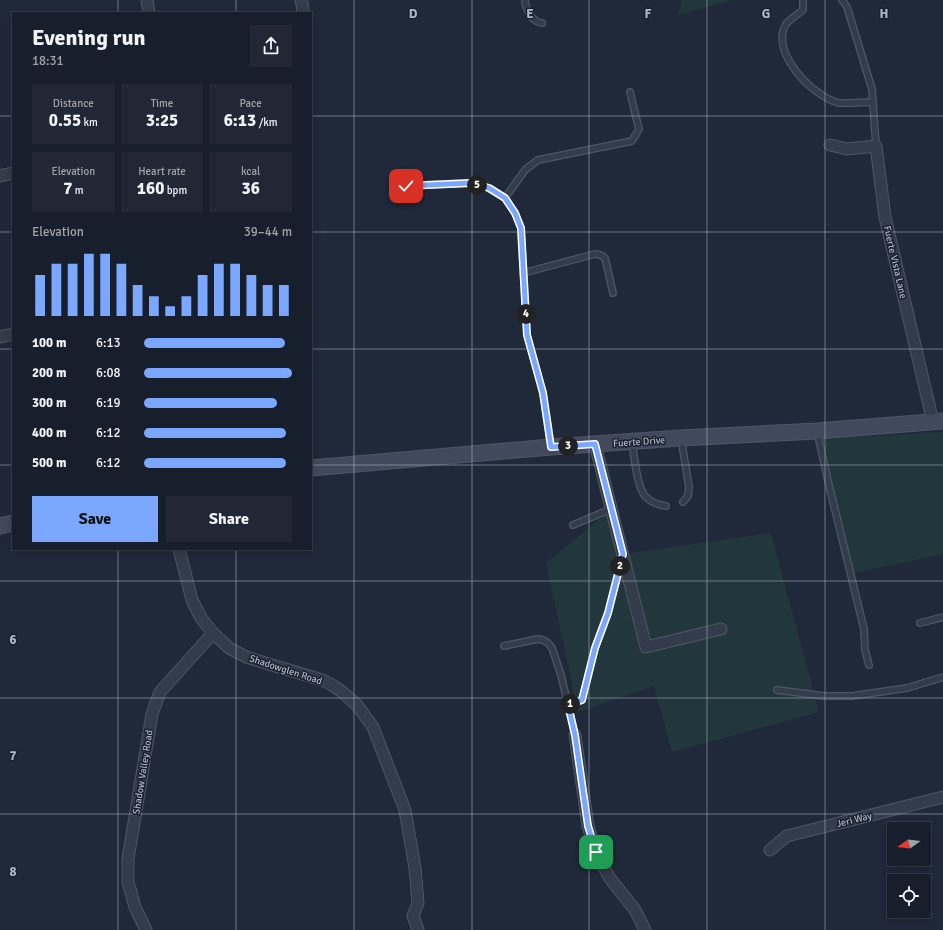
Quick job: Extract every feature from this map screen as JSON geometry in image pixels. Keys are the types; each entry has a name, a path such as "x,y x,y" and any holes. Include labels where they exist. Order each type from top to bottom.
{"street":[{"path":"147,0 149,12"},
{"path":"301,0 302,12"},
{"path":"830,146 847,149 876,146"},
{"name":"Fuerte Vista Lane","path":"876,146 885,217 938,422"},
{"path":"0,176 12,173"},
{"path":"0,337 12,334"},
{"name":"Fuerte Drive","path":"312,468 551,447 938,422"},
{"path":"595,444 646,647 721,629"},
{"path":"0,526 12,523"},
{"name":"Shadowglen Road","path":"179,550 192,600 201,618 229,648 246,657 322,680 332,685 350,698 373,727 405,810 415,868 418,903 413,916 418,930"},
{"name":"Shadow Valley Road","path":"146,930 135,907 128,882 128,859 152,714 160,692 214,633"},
{"path":"575,735 588,826 596,852 609,877 635,910 645,930"},
{"name":"Jeri Way","path":"770,850 787,836 943,797"}],"lane":[{"path":"525,0 524,2 528,12 535,21 542,23"},
{"path":"803,0 803,10 787,23 784,31 782,40 789,62 806,83 822,95 839,103 873,102"},
{"path":"842,0 847,7 872,89 876,146"},
{"path":"505,198 525,170 538,160 632,141 638,129 630,92"},
{"path":"394,186 471,183 489,188 505,198 515,213 521,228 527,335 543,393 551,447"},
{"path":"523,273 599,254 603,255 605,258 613,293"},
{"path":"816,431 864,628 865,650 869,665"},
{"path":"681,438 690,487 688,496 683,502"},
{"path":"632,442 639,484 645,496 656,504 666,506"},
{"path":"573,525 611,509"},
{"path":"568,705 582,700 595,648 608,613 623,554"},
{"path":"920,623 943,617"},
{"path":"504,646 538,639 548,643 552,648 562,675 575,735"},
{"path":"777,690 824,696 852,696 907,688 943,677"}],"green space":[{"path":"682,0 733,0 678,15"},
{"path":"943,432 943,554 854,573 820,439"},
{"path":"612,509 623,554 771,533 819,712 672,752 654,686 578,712 546,563"}],"route":[{"path":"406,186 471,183 489,188 505,198 515,213 521,228 527,335 543,393 551,447 595,444 623,554 608,613 595,648 582,700 568,705 575,735 588,826 596,852"}]}
